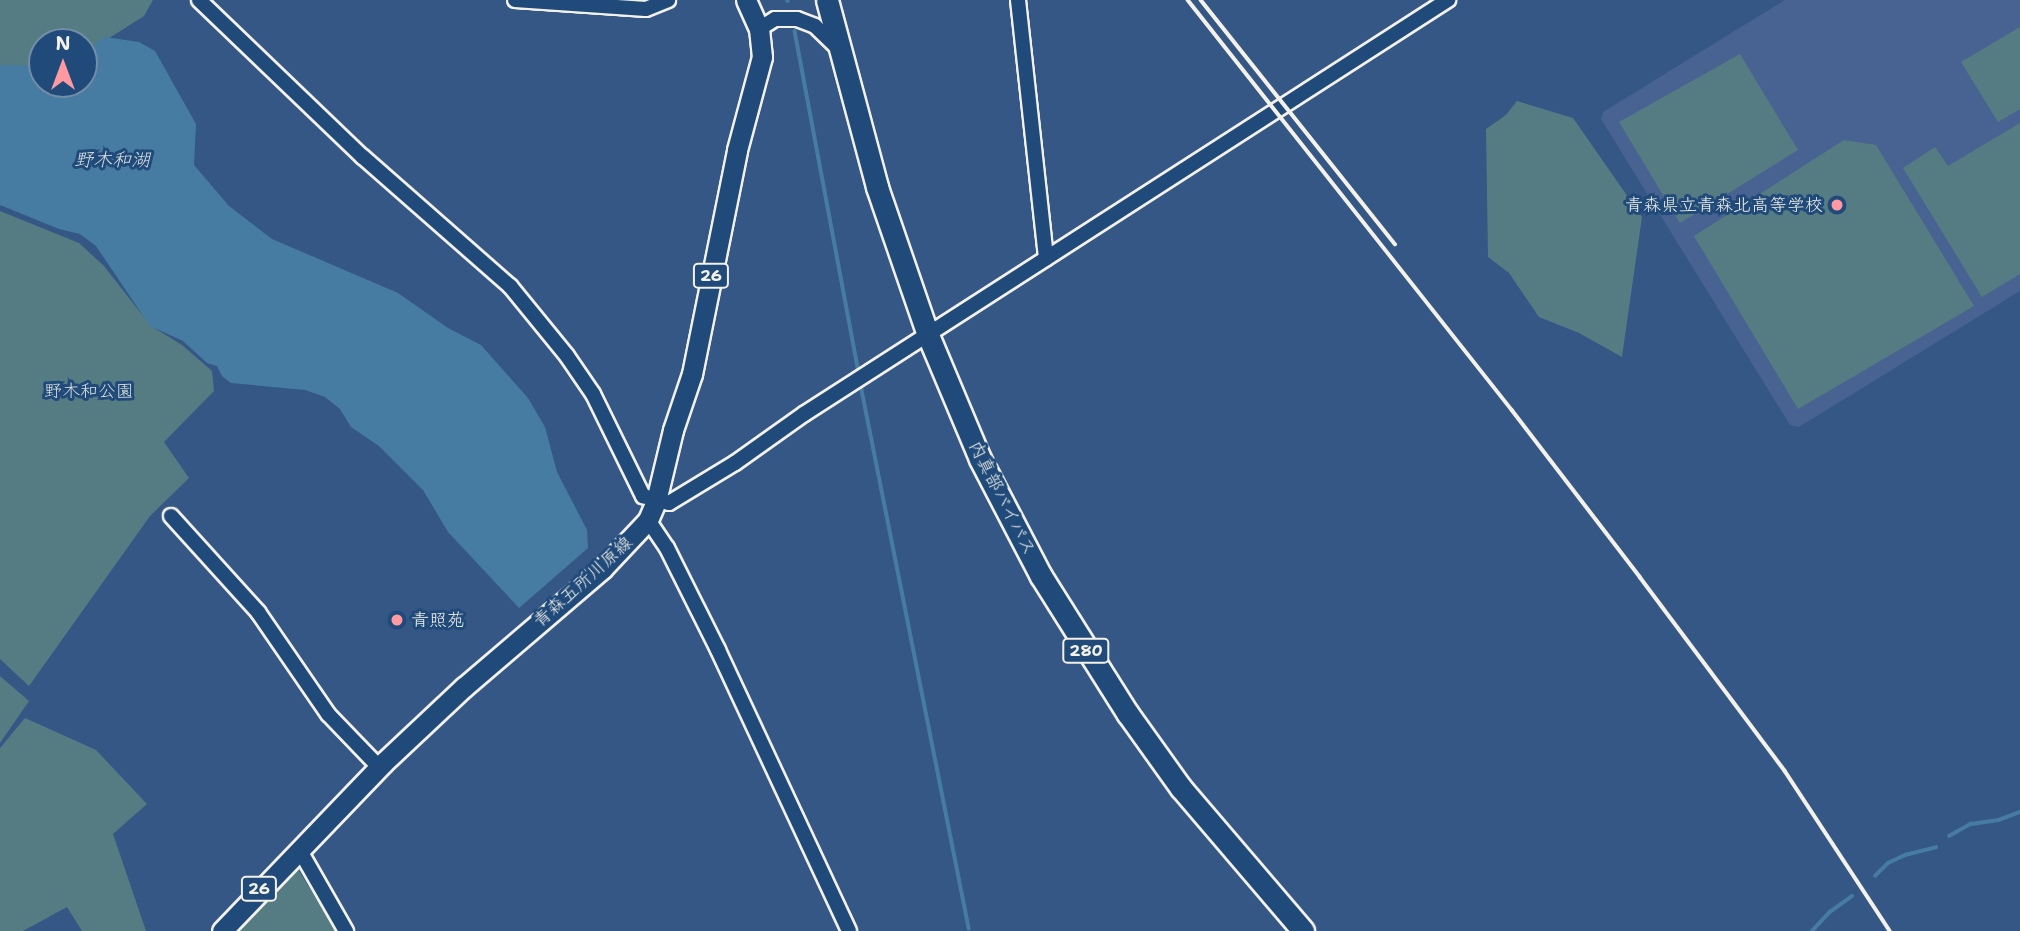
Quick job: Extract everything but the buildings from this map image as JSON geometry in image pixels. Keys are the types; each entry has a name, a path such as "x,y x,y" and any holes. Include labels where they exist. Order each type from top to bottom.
{"highway":[{"name":"内真部バイパス","path":"827,0 877,187 928,335 981,459 1041,576 1093,661 1181,788 1303,931"}],"main road":[{"name":"青森五所川原線","path":"222,931 379,767 464,687 603,569 648,520 656,501 673,430 692,374 737,150 760,65 759,29 746,0"}],"street":[{"path":"199,0 363,157 510,286 567,356 593,394 643,496 669,503 735,463 804,414 1448,0"},
{"path":"515,0 646,9 668,0"},
{"path":"1018,0 1046,258"},
{"path":"759,29 775,19 797,19 815,26 838,48"},
{"path":"171,516 258,612 328,714 379,767"},
{"path":"648,520 667,548 718,650 849,931"},
{"path":"299,849 346,931"}],"shaded area":[{"name":"青森県立青森北高等学校","path":"1785,0 2020,0 2020,291 1799,427 1790,425 1601,119 1603,112"}],"green space":[{"path":"0,0 153,0 144,16 98,45 98,28 28,28 28,70 0,70"},
{"path":"2020,27 2020,109 1998,122 1961,62"},
{"path":"1740,54 1798,150 1680,223 1619,122"},
{"path":"1517,101 1573,118 1642,217 1622,357 1579,333 1539,317 1509,273 1488,257 1486,129 1506,115"},
{"path":"2020,123 2020,274 1982,297 1903,168 1935,147 1948,166"},
{"path":"1844,140 1876,145 1974,306 1798,409 1694,236"},
{"name":"野木和公園","path":"0,211 79,243 104,266 151,326 182,345 212,371 214,391 164,442 189,478 150,516 29,686 0,659"},
{"path":"0,676 29,701 0,743"},
{"path":"25,718 96,750 147,804 113,834 146,931 82,931 67,907 23,931 0,931 0,748"},
{"path":"296,866 336,931 237,931"}],"water":[{"name":"野木和湖","path":"105,37 139,42 155,51 196,124 194,165 229,206 272,239 398,293 448,328 481,345 528,398 545,427 557,472 587,530 588,548 519,608 448,532 423,490 379,446 351,427 340,409 325,397 305,390 231,383 222,376 217,366 207,363 183,341 150,326 96,246 80,234 59,229 0,205 0,65 28,66 28,98 98,98 98,42"}],"waterway":[{"path":"795,31 858,369"},
{"path":"861,385 969,928"},
{"path":"1949,836 1971,824 1999,820 2020,812"},
{"path":"1875,876 1888,863 1905,855 1936,847"},
{"path":"1812,931 1830,912 1852,896"}],"railway":[{"path":"1188,0 1512,410 1640,577 1785,771 1890,931"},
{"path":"1201,0 1395,244"}],"place":[{"name":"青森県立青森北高等学校","path":"1837,205"},
{"name":"青照苑","path":"397,620"}]}
